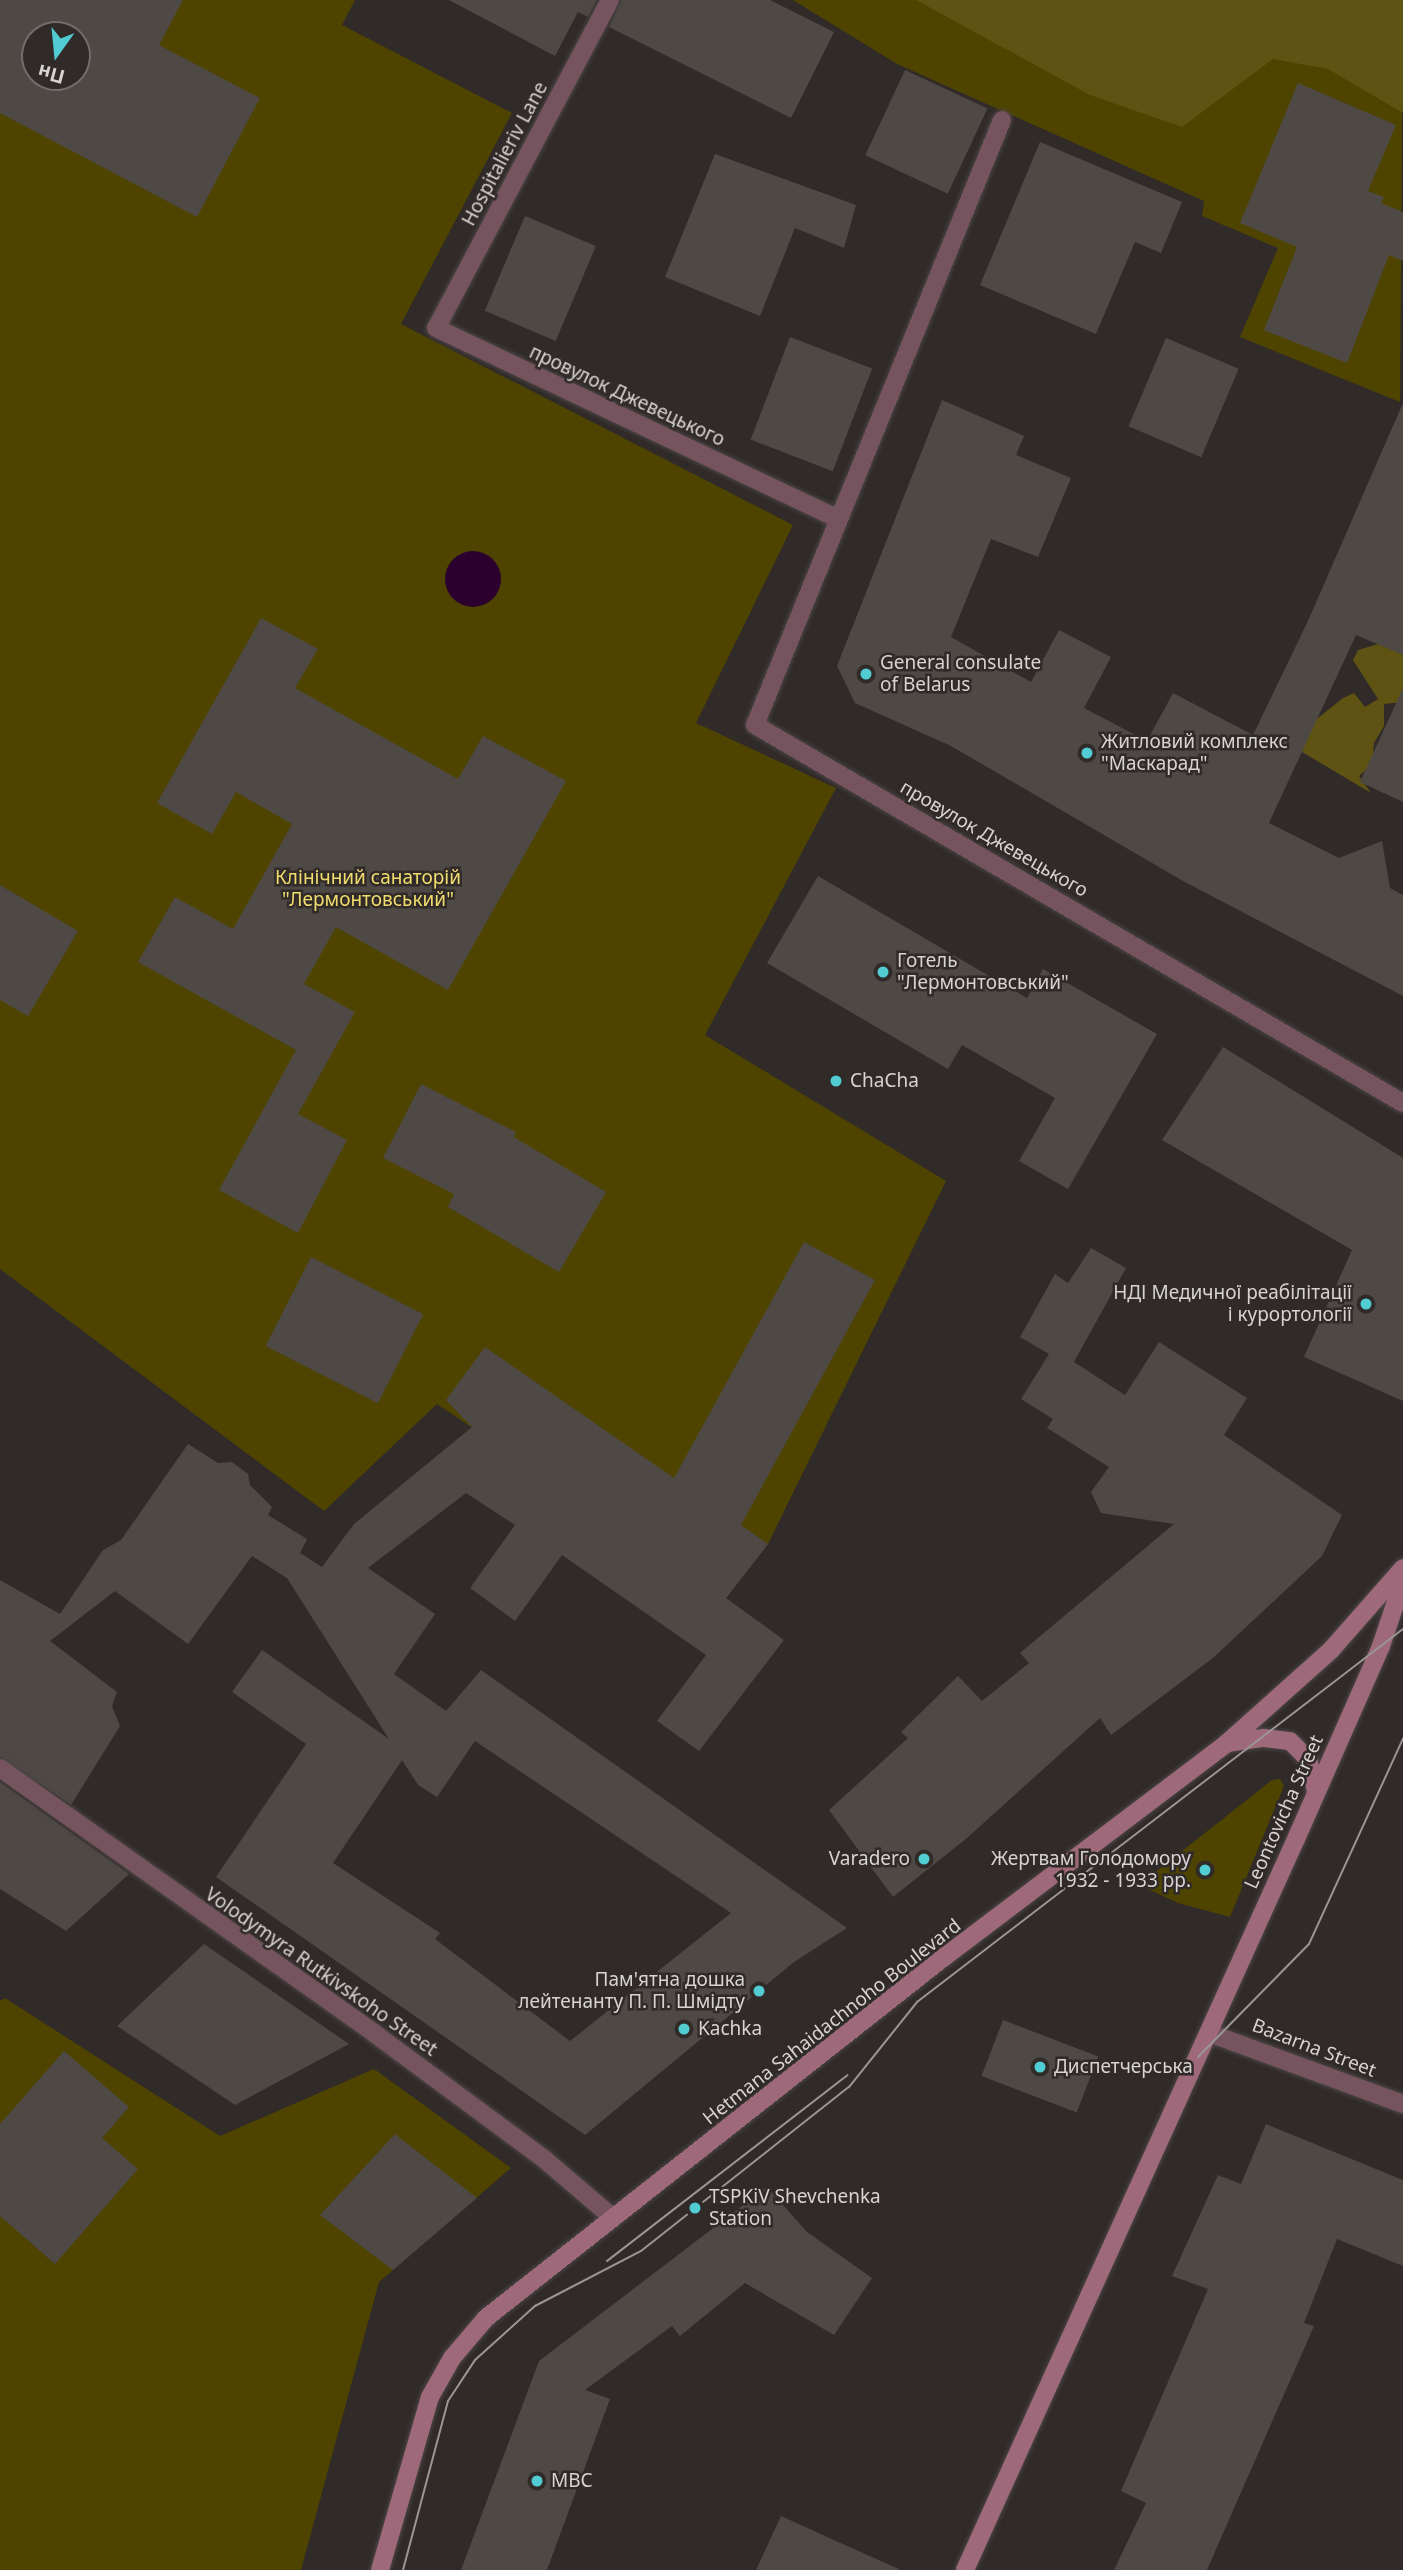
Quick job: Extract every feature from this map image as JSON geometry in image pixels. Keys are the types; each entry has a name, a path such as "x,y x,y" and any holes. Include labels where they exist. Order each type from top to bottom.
{"street":[{"name":"Hospitalieriv Lane","path":"436,328 610,0"},
{"name":"провулок Джевецького","path":"1002,120 754,725 1403,1103"},
{"name":"провулок Джевецького","path":"436,328 838,519"},
{"name":"Hetmana Sahaidachnoho Boulevard","path":"380,2570 430,2398 452,2358 486,2318 943,1958 1227,1743 1331,1650 1403,1568"},
{"name":"Leontovicha Street","path":"965,2570 1381,1646 1403,1581"},
{"path":"1227,1743 1264,1738 1290,1741 1308,1759 1316,1790"},
{"name":"Volodymyra Rutkivskoho Street","path":"0,1768 374,2033 544,2159 613,2218"},
{"name":"Bazarna Street","path":"1209,2033 1403,2104"}],"green space":[{"name":"Клінічний санаторій \"Лермонтовський\"","path":"0,0 355,0 342,25 512,113 401,324 793,525 696,723 836,788 705,1035 946,1181 768,1544 726,1598 437,1404 324,1511 0,1269"},
{"path":"793,0 1403,0 1400,402 1240,337 1278,248 1202,216 1204,201 897,64"},
{"path":"1280,1779 1284,1786 1230,1917 1178,1903 1139,1885 1272,1780"},
{"path":"5,1998 220,2136 374,2069 511,2168 379,2282 301,2570 0,2570 0,2001"}],"shaded area":[{"path":"916,0 1403,0 1403,113 1328,69 1273,59 1182,127 1090,95"},
{"path":"473,551 484,553 493,559 499,568 499,590 493,599 484,605 473,607 462,605 453,599 447,590 445,579 447,568 453,559 462,553"},
{"path":"1399,638 1403,640 1403,702 1384,704 1384,726 1374,743 1372,765 1359,776 1371,793 1297,749 1308,726 1343,698 1354,693 1365,707 1378,699 1353,660 1358,650"}],"building":[{"path":"0,0 183,0 159,45 260,98 197,217 0,113"},
{"path":"449,0 597,0 588,17 578,12 555,56"},
{"path":"621,0 770,0 834,32 791,118 609,27"},
{"path":"905,70 987,108 948,194 865,155"},
{"path":"1298,83 1396,125 1368,191 1384,197 1381,203 1403,212 1403,261 1389,255 1347,363 1264,330 1297,247 1240,223"},
{"path":"1040,142 1182,202 1161,253 1135,242 1096,334 980,285"},
{"path":"715,154 856,205 844,248 795,228 760,316 665,277"},
{"path":"525,216 596,246 556,341 485,311"},
{"path":"790,337 872,369 833,471 751,440"},
{"path":"1166,338 1239,369 1201,457 1128,426"},
{"path":"942,400 1024,436 1016,455 1071,478 1038,557 991,539 951,637 1031,682 1059,630 1111,657 1084,708 1147,741 1173,693 1253,735 1307,623 1403,403 1403,655 1356,635 1269,823 1339,858 1382,841 1390,888 1403,895 1403,996 1183,881 951,746 855,703 837,666"},
{"path":"261,618 318,649 295,688 458,779 483,736 566,781 448,990 336,927 304,984 355,1012 298,1114 347,1140 298,1233 219,1190 296,1050 138,962 175,897 233,929 292,824 236,792 212,834 157,803"},
{"path":"1403,688 1403,802 1360,782"},
{"path":"818,876 1027,998 1043,969 1157,1034 1068,1189 1019,1161 1055,1098 962,1045 948,1069 767,963"},
{"path":"0,885 78,931 28,1016 0,1000"},
{"name":"НДІ Медичної реабілітації і курортології","path":"1223,1047 1403,1158 1403,1401 1304,1357 1352,1250 1162,1140"},
{"path":"421,1084 516,1132 514,1137 606,1192 559,1272 448,1207 454,1194 383,1158"},
{"path":"804,1242 875,1280 741,1525 768,1544 726,1598 784,1640 699,1751 657,1721 706,1655 562,1555 515,1621 470,1588 515,1525 466,1493 368,1568 435,1614 394,1674 446,1711 481,1670 847,1928 794,1962 585,2135 216,1877 306,1744 232,1692 262,1650 389,1739 287,1578 252,1556 188,1644 115,1591 50,1641 117,1692 112,1706 120,1726 71,1805 0,1757 0,1580 60,1614 103,1550 121,1540 188,1444 218,1463 232,1462 248,1474 250,1485 272,1507 268,1515 307,1539 300,1553 322,1567 354,1524 472,1427 446,1400 485,1347 674,1478","holes":["475,1741 731,1913 570,2041 435,1939 440,1933 333,1863 402,1760 418,1785 437,1797"]},
{"path":"1091,1248 1126,1268 1074,1362 1125,1395 1159,1342 1247,1398 1224,1435 1342,1515 1322,1556 1213,1658 1111,1735 1100,1718 967,1838 893,1897 829,1810 908,1738 901,1732 958,1676 982,1701 1029,1663 1020,1653 1174,1524 1101,1513 1091,1492 1109,1467 1047,1428 1053,1419 1021,1399 1049,1354 1020,1337 1055,1274 1068,1283"},
{"path":"311,1257 423,1314 378,1403 266,1346"},
{"path":"0,1782 129,1874 66,1931 0,1889"},
{"path":"204,1944 349,2044 235,2105 117,2026"},
{"name":"Диспетчерська","path":"1003,2020 1098,2057 1077,2113 981,2076"},
{"path":"64,2051 129,2107 102,2138 138,2169 55,2264 0,2216 0,2124"},
{"path":"1266,2124 1403,2180 1403,2266 1337,2239 1304,2323 1314,2326 1207,2570 1114,2570 1146,2503 1121,2491 1208,2289 1172,2276 1218,2175 1241,2184"},
{"path":"395,2134 477,2198 393,2270 320,2215"},
{"path":"767,2187 807,2232 872,2278 834,2335 745,2283 680,2336 672,2326 585,2390 610,2399 547,2570 461,2570 539,2361"},
{"path":"781,2516 836,2541 901,2570 756,2570"}],"tram line":[{"path":"403,2570 448,2401 475,2360 535,2306 641,2251 849,2087 917,2002 1403,1629"},
{"path":"1198,2057 1309,1944 1403,1739"},
{"path":"607,2261 848,2075"}],"place":[{"name":"General consulate of Belarus","path":"866,674"},
{"name":"Житловий комплекс \"Маскарад\"","path":"1087,753"},
{"name":"Готель \"Лермонтовський\"","path":"883,972"},
{"name":"ChaCha","path":"836,1081"},
{"name":"НДІ Медичної реабілітації і курортології","path":"1366,1304"},
{"name":"Varadero","path":"924,1859"},
{"name":"Жертвам Голодомору 1932 - 1933 рр.","path":"1205,1870"},
{"name":"Пам'ятна дошка лейтенанту П. П. Шмідту","path":"759,1991"},
{"name":"Kachka","path":"684,2029"},
{"name":"Диспетчерська","path":"1040,2067"},
{"name":"TSPKiV Shevchenka Station","path":"695,2208"},
{"name":"МВС","path":"537,2481"}]}
